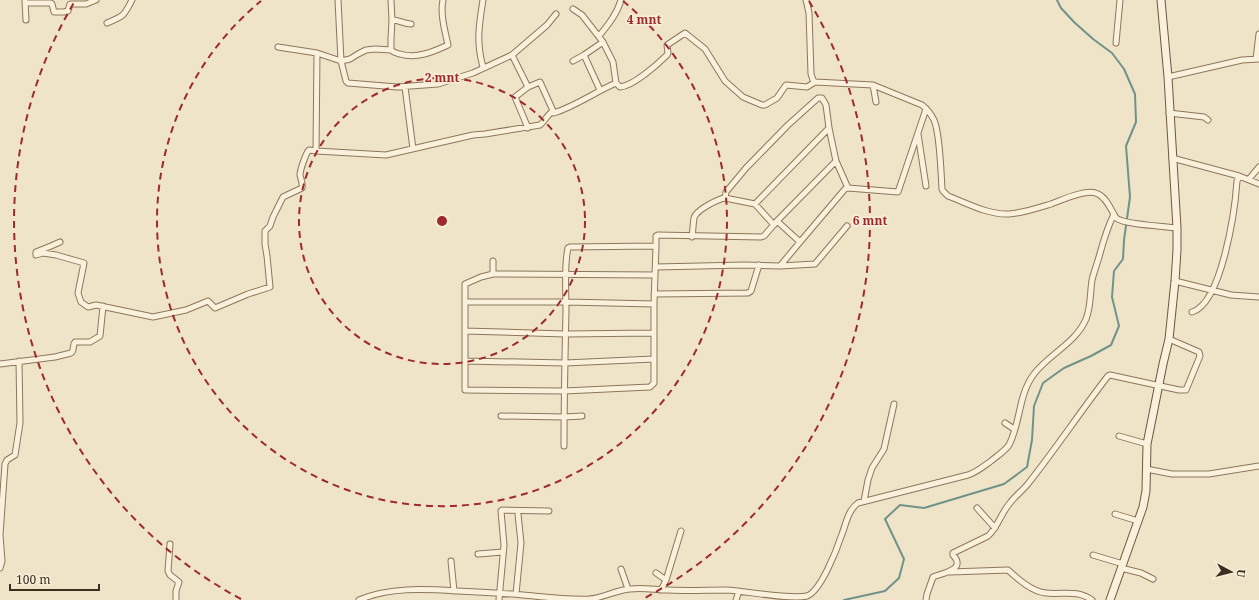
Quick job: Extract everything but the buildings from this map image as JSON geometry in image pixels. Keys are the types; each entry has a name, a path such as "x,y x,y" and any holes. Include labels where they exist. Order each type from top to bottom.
{"street":[{"path":"26,20 25,2 51,3 54,12 64,12 68,10 70,4 86,4 96,0"},
{"path":"107,23 125,14 132,0"},
{"path":"338,0 341,61 346,81 348,83 405,87 422,84 438,84 473,73 512,55 547,25 556,14"},
{"path":"391,0 392,50"},
{"path":"278,47 316,52 341,61 350,59 366,50 392,50 394,53 417,56 435,51 448,45 443,18 443,0"},
{"path":"483,0 479,24 479,45 484,67"},
{"path":"598,36 610,23 621,0"},
{"path":"806,0 809,13 811,74 814,83"},
{"path":"1116,43 1120,0"},
{"path":"1110,600 1138,521 1144,499 1146,469 1143,442 1159,386 1169,339 1175,281 1177,228 1168,77 1161,0"},
{"path":"573,10 582,15 603,42 614,62 616,83 620,87 630,84 652,69 667,55 667,45 685,33 708,52 725,81 743,97 764,105 777,98 784,86 789,85 807,87 814,83 873,85 917,103 926,109 934,121 937,131 942,189 948,196 987,210 1010,214 1050,204 1074,195 1095,192 1103,197 1118,219 1130,223 1177,228"},
{"path":"392,20 411,24"},
{"path":"1168,77 1242,60 1257,59 1259,34"},
{"path":"573,61 584,56 603,42"},
{"path":"316,52 316,151"},
{"path":"512,55 528,87"},
{"path":"584,56 600,90"},
{"path":"528,128 515,97 528,87 540,82 552,111"},
{"path":"60,242 36,252 36,255 43,253 56,255 84,263 78,293 80,300 88,307 96,305 153,317 186,310 208,301 215,308 248,294 270,287 265,231 270,226 283,197 302,188 303,184 300,175 301,168 309,150 384,156 471,135 528,128 541,124 552,111 554,113 578,103 600,90 616,83"},
{"path":"873,85 876,102"},
{"path":"405,87 413,149"},
{"path":"725,198 726,192 746,168 788,125 818,98 822,98 826,105 836,161 848,188"},
{"path":"780,266 843,191 848,188 898,192 926,109"},
{"path":"1169,113 1204,117 1208,120"},
{"path":"754,204 829,128"},
{"path":"918,133 926,186"},
{"path":"1172,158 1239,176 1259,184"},
{"path":"655,275 493,274 481,277 465,284 465,390 564,391 650,387 654,383 654,294 656,267 656,236 764,236 836,161"},
{"path":"1249,180 1259,167"},
{"path":"1192,312 1200,308 1213,290 1227,249 1239,176"},
{"path":"692,237 694,217 697,213 720,199 725,198 754,204 800,242"},
{"path":"358,600 369,596 401,590 500,593 573,599 590,599 628,589 739,591 782,598 801,598 808,596 813,593 823,579 852,508 858,503 974,473 1009,446 1023,395 1029,382 1050,356 1067,343 1079,331 1086,319 1093,278 1108,226 1114,214"},
{"path":"656,267 780,266 815,264 847,226"},
{"path":"564,446 566,275 568,250 570,247 656,246"},
{"path":"493,274 494,261"},
{"path":"654,294 748,293 751,291 759,265"},
{"path":"1175,281 1231,295 1259,297"},
{"path":"465,302 654,304"},
{"path":"0,364 55,357 71,353 74,350 73,345 75,342 90,342 99,337 101,334 102,306"},
{"path":"465,331 565,334 654,333"},
{"path":"949,572 955,568 956,564 956,559 953,553 988,536 995,528 1010,502 1026,486 1108,376 1186,390 1200,356 1199,352 1169,339"},
{"path":"465,361 565,363 654,359"},
{"path":"0,568 2,561 0,536 5,464 7,460 15,454 20,425 19,361"},
{"path":"864,501 870,474 884,449 894,404"},
{"path":"501,416 582,416"},
{"path":"1005,423 1014,429"},
{"path":"1119,436 1143,442"},
{"path":"1146,469 1172,474 1210,474 1259,466"},
{"path":"977,508 995,528"},
{"path":"499,600 503,552 501,510 549,511"},
{"path":"516,594 521,543 518,514"},
{"path":"1115,514 1138,521"},
{"path":"661,590 666,580 681,531"},
{"path":"170,544 168,571 170,575 179,582 176,591 176,600"},
{"path":"478,554 503,552"},
{"path":"1093,555 1153,579"},
{"path":"451,561 454,591"},
{"path":"621,569 628,589"},
{"path":"926,600 933,577 940,574 949,572 1008,570 1020,580 1040,592 1052,594 1068,593 1092,600"},
{"path":"656,573 666,580"},
{"path":"736,600 739,591"}],"waterway":[{"path":"844,600 885,591 899,578 904,559 885,519 900,505 924,508 1004,484 1027,467 1032,440 1034,406 1043,383 1064,368 1111,345 1119,326 1112,297 1114,271 1123,259 1130,197 1126,146 1136,122 1135,94 1124,69 1112,53 1074,22 1061,8 1057,0"}]}
